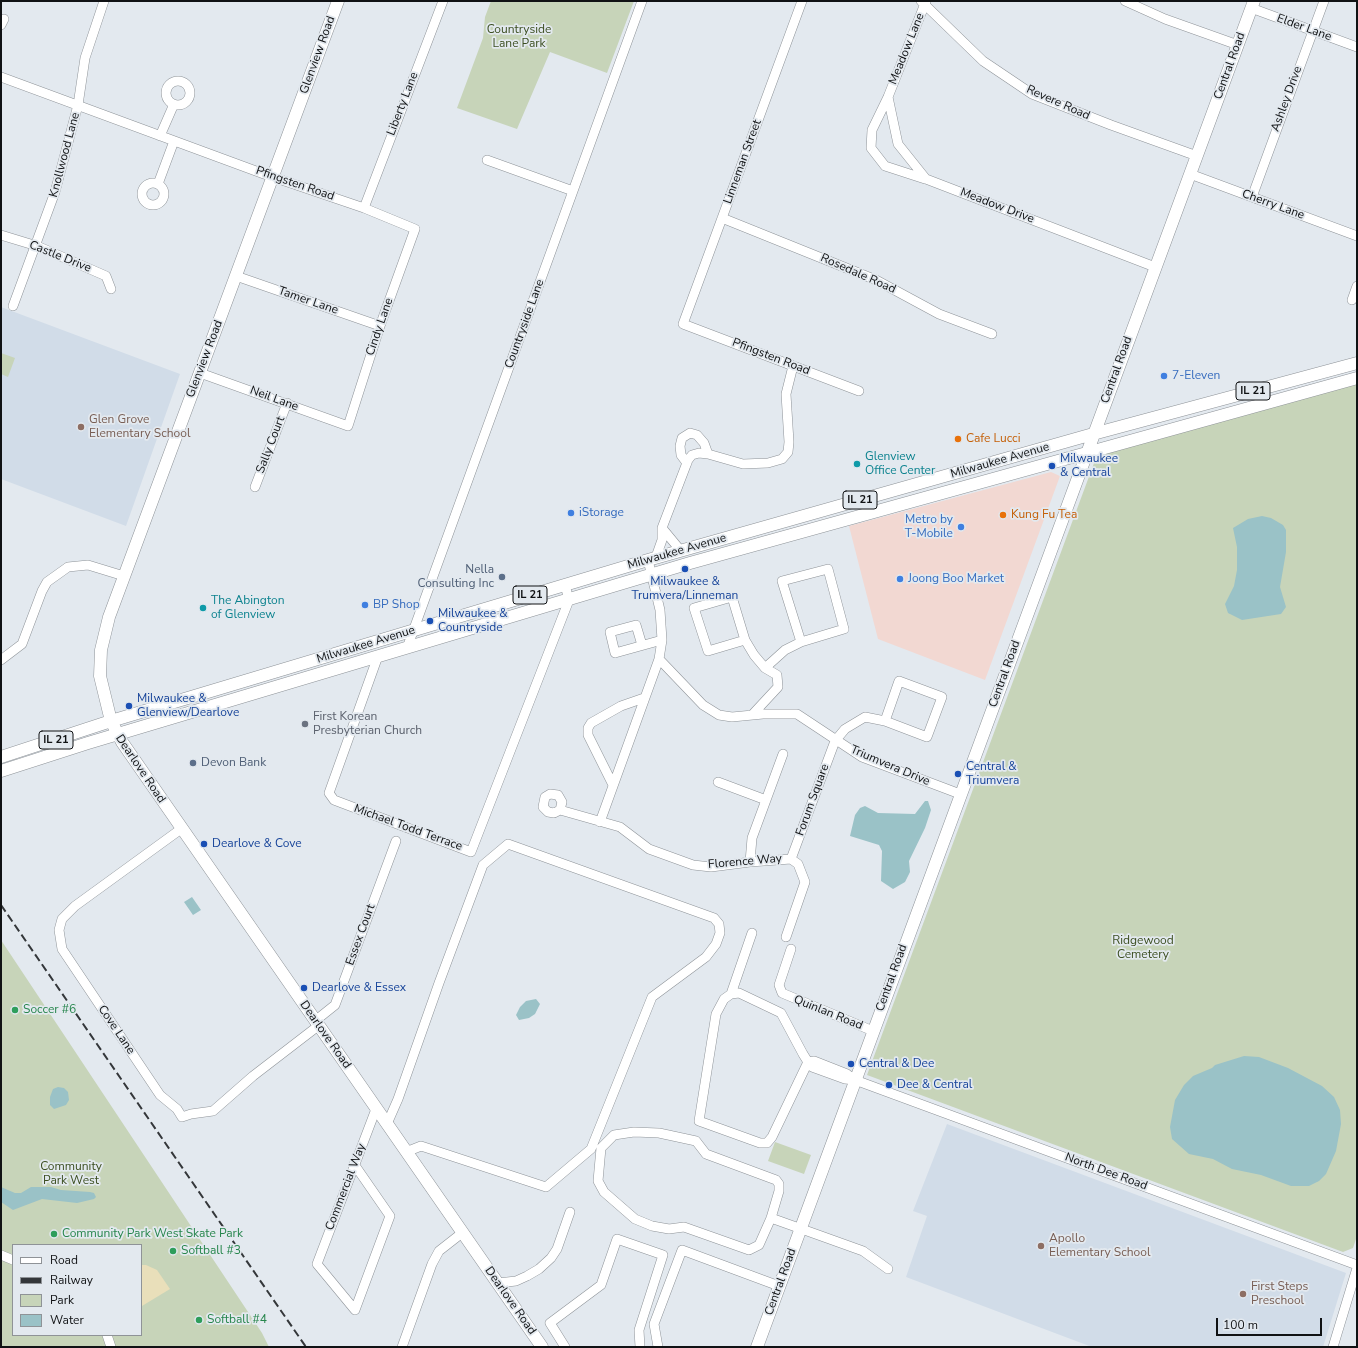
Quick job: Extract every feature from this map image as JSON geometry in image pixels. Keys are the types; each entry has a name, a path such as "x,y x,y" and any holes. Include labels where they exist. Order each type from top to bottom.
{"main road":[{"name":"Glenview Road","path":"111,721 100,676 101,650 109,617 338,1"},
{"name":"Central Road","path":"757,1347 1086,452 1253,5"},
{"name":"Milwaukee Avenue","path":"1,757 111,721 681,550 1093,434 1357,363"},
{"name":"Milwaukee Avenue","path":"1,771 378,656 652,575 1086,452 1357,378"},
{"path":"904,503 906,494 910,490 953,478 963,471"},
{"name":"Dearlove Road","path":"111,721 117,736 181,829 542,1347"}],"street":[{"name":"Knollwood Lane","path":"13,306 37,246 55,192 78,105 85,58 104,1"},
{"name":"Liberty Lane","path":"364,208 443,1"},
{"name":"Countryside Lane","path":"407,648 642,1"},
{"name":"Linneman Street","path":"683,324 802,1"},
{"path":"1126,1 1165,19 1238,45"},
{"name":"Ashley Drive","path":"1252,197 1312,30 1324,1"},
{"name":"Meadow Lane","path":"924,2 888,97 872,130 872,148 885,166 926,179"},
{"name":"Revere Road","path":"924,2 983,61 1032,94 1196,156"},
{"name":"Elder Lane","path":"1253,5 1357,47"},
{"name":"Pfingsten Road","path":"1,77 174,142 364,208 415,229"},
{"path":"888,97 898,144 926,179"},
{"path":"160,136 174,104"},
{"path":"158,184 174,142"},
{"path":"487,160 573,191"},
{"name":"Cherry Lane","path":"1190,174 1357,236"},
{"name":"Meadow Drive","path":"926,179 1155,267"},
{"name":"Rosedale Road","path":"722,218 876,280 939,314 992,334"},
{"name":"Cindy Lane","path":"348,426 380,326 415,229"},
{"name":"Castle Drive","path":"1,235 37,246 106,276 111,289"},
{"name":"Tamer Lane","path":"236,276 380,326"},
{"path":"1352,300 1357,286"},
{"name":"Pfingsten Road","path":"683,324 860,390"},
{"path":"560,810 600,822 612,785 659,659 662,640 660,610 652,575 652,559 662,540 662,528 687,463 692,455 699,453 708,454 743,464 768,463 782,459 788,452 789,442 786,394 793,366"},
{"name":"Neil Lane","path":"200,373 348,426"},
{"name":"Sally Court","path":"255,487 287,403"},
{"path":"687,463 681,455 680,446 682,438 690,434 697,435 704,443 708,454"},
{"path":"662,528 681,550"},
{"path":"1,660 22,644 42,591 47,582 68,567 88,565 124,576"},
{"path":"765,668 785,650 800,642 844,629 828,569 782,581 800,642"},
{"path":"565,585 569,600"},
{"path":"746,640 708,651 694,608 732,597 746,640 754,655 765,668 777,676 778,687 752,715"},
{"name":"Michael Todd Terrace","path":"378,656 329,793 334,800 472,852 569,600"},
{"path":"642,645 662,640"},
{"name":"Triumvera Drive","path":"659,659 703,705 719,714 732,717 796,714 835,741 862,757 960,794"},
{"path":"835,741 845,729 865,717 885,721 927,737 942,697 899,681 885,721"},
{"path":"612,785 588,735 588,728 591,723 621,706 644,698"},
{"name":"Forum Square","path":"791,859 835,741"},
{"path":"750,862 752,838 783,754"},
{"path":"718,782 766,800"},
{"name":"Florence Way","path":"600,822 620,827 649,849 693,864 711,868 750,862 791,859 798,864 805,882 786,937"},
{"name":"Cove Lane","path":"181,829 74,906 62,919 59,930 62,949 160,1095 177,1109 182,1117 191,1114 213,1111 316,1023"},
{"name":"Essex Court","path":"316,1023 335,1005 396,841"},
{"path":"387,1124 398,1099 483,865 508,844 714,918 719,924 720,933 716,944 706,957 652,997 592,1149 546,1187 421,1146 406,1152"},
{"path":"733,993 781,1013 808,1062 772,1137 767,1143 760,1143 699,1121 716,1014 724,999 733,993 752,934"},
{"name":"Quinlan Road","path":"791,949 779,985 782,993 873,1031"},
{"name":"North Dee Road","path":"808,1062 812,1066 839,1077 855,1080 1357,1265"},
{"name":"Commercial Way","path":"354,1164 390,1216 355,1310 317,1264 354,1164 376,1109"},
{"path":"634,1132 659,1133 696,1141 706,1154 776,1180 779,1184 771,1218 759,1245 749,1250 684,1227 668,1229 635,1219 609,1197 598,1181 601,1148 614,1136 634,1132"},
{"path":"498,1283 516,1281 539,1270 551,1258 557,1249 570,1212"},
{"path":"771,1218 863,1251 888,1269"},
{"path":"402,1347 432,1264 439,1251 462,1233"},
{"path":"565,1347 550,1323 601,1285 617,1239 663,1255 638,1330 640,1347"},
{"path":"658,1347 654,1324 682,1250 779,1286"},
{"path":"1,1255 12,1260"},
{"path":"1333,1347 1357,1268"},
{"path":"107,1336 111,1347"}],"shaded area":[{"name":"Glen Grove Elementary School","path":"1,307 180,374 126,526 1,479"},
{"path":"1051,472 1060,476 985,680 878,639 849,526"},
{"name":"Apollo Elementary School","path":"947,1124 1346,1273 1323,1347 1092,1347 906,1277 927,1216 913,1211"}],"green space":[{"name":"Countryside Lane Park","path":"491,1 634,1 607,73 550,52 517,129 457,108 483,38 485,17"},
{"path":"1,353 15,358 8,377 1,374"},
{"name":"Ridgewood Cemetery","path":"1357,383 1357,1236 1353,1248 1343,1252 867,1075 1097,455"},
{"name":"Community Park West","path":"1,940 262,1333 269,1347 1,1347"},
{"path":"775,1142 811,1155 804,1174 768,1161"}],"sand":[{"path":"142,1265 146,1265 157,1270 170,1289 142,1306"}],"water":[{"path":"1262,516 1271,518 1283,525 1286,530 1286,552 1280,587 1286,607 1281,614 1242,620 1228,613 1225,604 1234,586 1237,570 1237,547 1233,528 1248,519"},
{"path":"925,801 928,801 931,810 925,828 909,861 910,872 905,882 893,889 881,881 882,851 879,845 850,836 855,815 860,808 865,806 878,813 915,814"},
{"path":"192,897 201,910 193,915 184,902"},
{"path":"536,999 540,1004 535,1014 529,1018 519,1020 516,1015 520,1007 526,1001"},
{"path":"1244,1056 1259,1057 1288,1068 1322,1086 1334,1097 1340,1110 1341,1124 1336,1151 1326,1174 1319,1181 1309,1186 1291,1186 1261,1175 1232,1169 1213,1159 1189,1154 1172,1139 1170,1127 1175,1100 1184,1085 1193,1076 1212,1068 1215,1065"},
{"path":"58,1087 64,1088 68,1092 69,1100 66,1105 54,1109 50,1105 50,1097 53,1089"},
{"path":"1,1187 15,1193 21,1193 31,1187 51,1187 61,1190 90,1192 94,1193 96,1197 94,1199 77,1203 42,1199 13,1210 1,1202"}],"railway":[{"path":"1,905 306,1347"}],"place":[{"name":"7-Eleven","path":"1164,376"},
{"name":"Glen Grove Elementary School","path":"81,427"},
{"name":"Cafe Lucci","path":"958,439"},
{"name":"Glenview Office Center","path":"857,464"},
{"name":"Milwaukee & Central","path":"1052,466"},
{"name":"iStorage","path":"571,513"},
{"name":"Kung Fu Tea","path":"1003,515"},
{"name":"Metro by T-Mobile","path":"961,527"},
{"name":"Milwaukee & Trumvera/Linneman","path":"685,569"},
{"name":"Nella Consulting Inc","path":"502,577"},
{"name":"Joong Boo Market","path":"900,579"},
{"name":"BP Shop","path":"365,605"},
{"name":"The Abington of Glenview","path":"203,608"},
{"name":"Milwaukee & Countryside","path":"430,621"},
{"name":"Milwaukee & Glenview/Dearlove","path":"129,706"},
{"name":"First Korean Presbyterian Church","path":"305,724"},
{"name":"Devon Bank","path":"193,763"},
{"name":"Central & Triumvera","path":"958,774"},
{"name":"Dearlove & Cove","path":"204,844"},
{"name":"Dearlove & Essex","path":"304,988"},
{"name":"Soccer #6","path":"15,1010"},
{"name":"Central & Dee","path":"851,1064"},
{"name":"Dee & Central","path":"889,1085"},
{"name":"Community Park West Skate Park","path":"54,1234"},
{"name":"Apollo Elementary School","path":"1041,1246"},
{"name":"Softball #3","path":"173,1251"},
{"name":"First Steps Preschool","path":"1243,1294"},
{"name":"Softball #4","path":"199,1320"}]}
